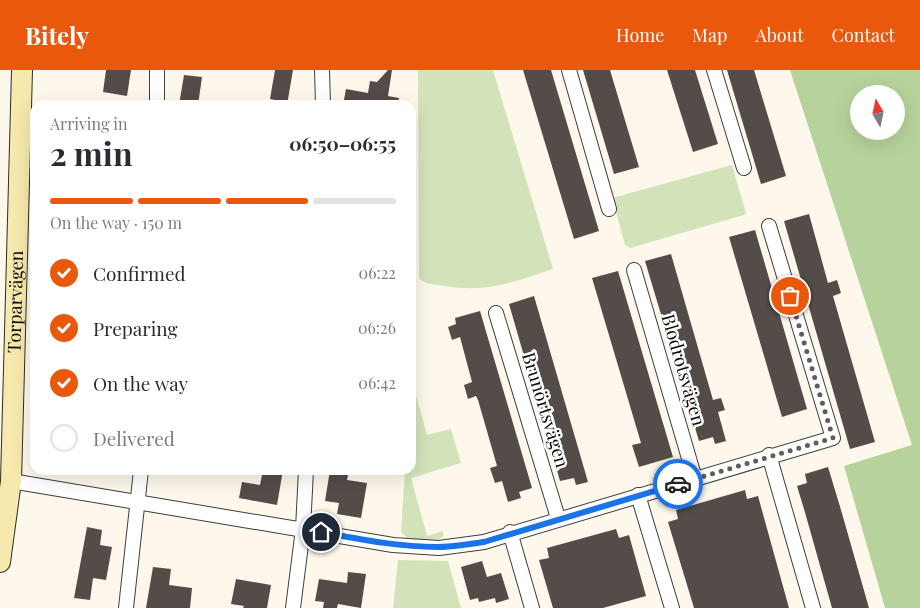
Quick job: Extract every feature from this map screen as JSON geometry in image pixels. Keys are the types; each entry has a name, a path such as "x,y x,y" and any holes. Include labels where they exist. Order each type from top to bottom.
{"street":[{"name":"Torparvägen","path":"0,562 12,481 22,70"},
{"path":"157,70 157,100"},
{"path":"322,70 323,100"},
{"path":"569,70 609,209"},
{"path":"714,70 744,168"},
{"path":"12,481 394,545 439,548 484,542 510,532 695,479 769,455 833,438 770,226"},
{"name":"Blodrotsvägen","path":"634,270 695,479"},
{"name":"Brunörtsvägen","path":"496,313 558,518"},
{"path":"769,455 813,608"},
{"path":"126,608 141,475"},
{"path":"292,608 303,529 306,475"},
{"path":"638,495 672,608"},
{"path":"510,532 532,608"}],"green space":[{"path":"418,70 493,70 553,269 500,285 475,288 435,285 419,279"},
{"path":"790,70 920,70 920,608 885,608 844,466 912,445"},
{"path":"732,165 746,213 744,215 630,248 625,245 612,198"},
{"path":"416,395 427,435 451,429 461,463 411,478 427,536 443,531 443,537 437,540 408,539 401,532 405,475 416,475"},
{"path":"398,560 448,561 461,608 393,608"}],"building":[{"path":"106,70 131,70 127,96 103,92"},
{"path":"275,70 293,70 288,100 270,99"},
{"path":"388,70 392,70 388,96 399,98 399,100 344,100 346,89 368,93 370,81 377,82"},
{"path":"523,70 551,70 599,231 574,239"},
{"path":"583,70 610,70 639,167 614,174"},
{"path":"667,70 695,70 718,144 693,152"},
{"path":"727,70 754,70 786,176 761,184"},
{"path":"184,75 202,77 199,100 180,100"},
{"path":"809,214 828,283 837,280 841,293 833,296 875,442 850,449 784,221"},
{"path":"755,230 807,409 782,417 729,237"},
{"path":"671,254 713,400 721,398 725,410 718,412 726,441 715,444 713,437 699,441 645,261"},
{"path":"618,271 673,457 639,467 632,445 641,443 592,278"},
{"path":"534,296 588,482 576,485 574,478 560,481 509,304"},
{"path":"480,311 532,488 519,492 521,498 508,502 502,481 495,483 490,468 497,466 478,400 476,396 468,399 464,385 472,382 460,337 452,340 448,327 456,324 455,318"},
{"path":"828,467 869,608 832,608 797,486 807,483 805,474"},
{"path":"262,475 282,475 277,505 239,498 242,482 260,485"},
{"path":"329,475 348,475 347,480 367,483 361,518 337,514 339,503 325,501"},
{"path":"745,490 747,499 758,496 789,608 694,608 668,522 678,519 676,510"},
{"path":"87,527 102,530 100,545 112,547 106,580 93,578 90,600 74,598"},
{"path":"616,529 619,538 629,535 646,596 603,608 553,608 539,560 549,558 547,548"},
{"path":"482,561 487,577 501,573 509,599 496,603 495,598 479,602 478,598 470,600 461,567"},
{"path":"153,567 171,569 169,585 192,588 190,608 146,608"},
{"path":"348,572 366,574 361,608 338,604 337,608 323,608 324,602 315,601 319,579 347,583"},
{"path":"236,579 271,585 267,608 243,608 244,606 231,604"}],"way so far":[{"path":"678,484 769,455 833,438 790,296"}],"route":[{"path":"321,532 394,545 439,548 484,542 510,532 678,484"}]}
